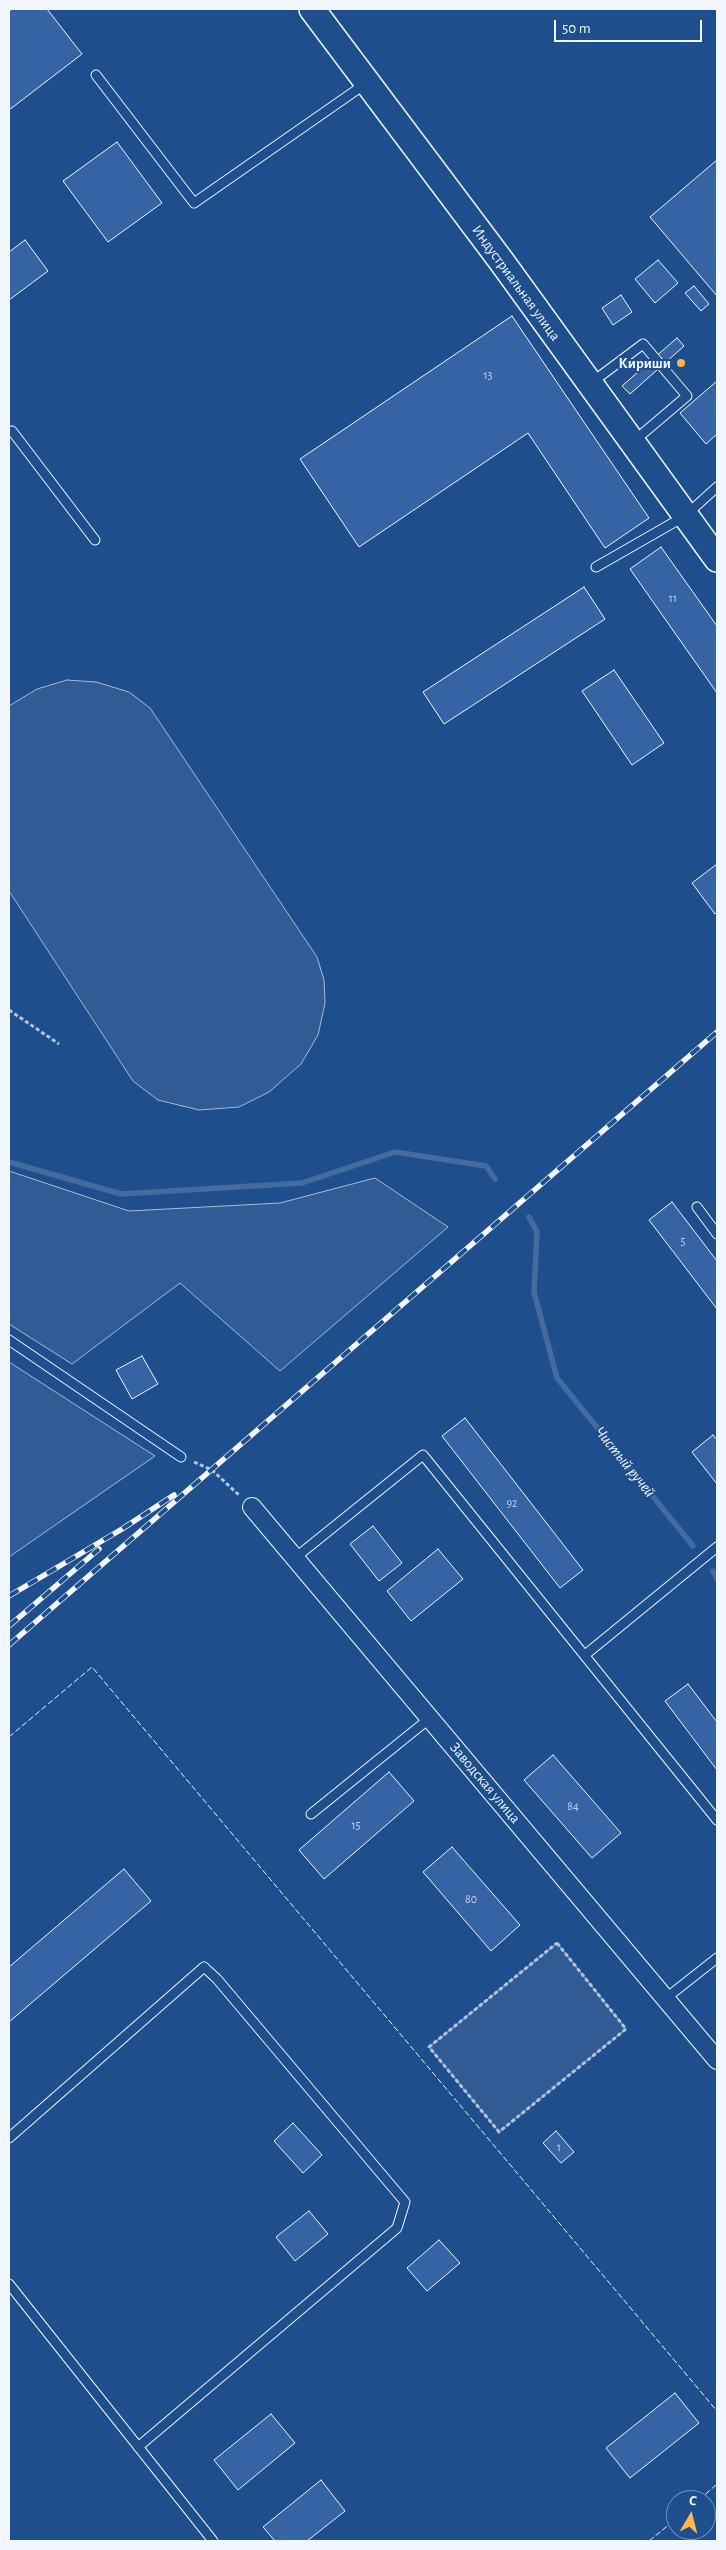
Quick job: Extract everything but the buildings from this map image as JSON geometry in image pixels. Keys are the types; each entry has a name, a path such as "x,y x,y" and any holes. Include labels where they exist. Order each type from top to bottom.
{"main road":[{"name":"Индустриальная улица","path":"312,9 502,262 717,559"}],"street":[{"name":"Заводская улица","path":"252,1507 717,2058"}],"lane":[{"path":"96,75 194,203 366,83"},
{"path":"589,384 643,344 686,396 634,442"},
{"path":"12,432 95,540"},
{"path":"596,567 686,516 717,487"},
{"path":"697,1207 717,1234"},
{"path":"9,1340 181,1457"},
{"path":"295,1558 424,1455 717,1820"},
{"path":"585,1655 717,1547"},
{"path":"311,1814 430,1718"},
{"path":"666,1999 717,1958"},
{"path":"9,2138 204,1967 217,1979 405,2202 397,2228 138,2447"},
{"path":"9,2284 213,2541"}],"path":[{"path":"9,1010 59,1044"},
{"path":"181,1457 212,1470 252,1507"},
{"path":"557,1944 626,2029 499,2132 429,2047 557,1944"}],"shaded area":[{"path":"67,680 96,682 129,692 150,708 317,957 324,980 325,1003 318,1035 301,1064 269,1092 239,1107 199,1110 158,1100 133,1081 9,891 9,706 37,689"},
{"path":"9,1171 129,1211 280,1203 375,1178 448,1227 280,1371 180,1283 72,1364 9,1324"},
{"path":"9,1362 155,1456 9,1557"},
{"path":"557,1943 626,2029 499,2132 429,2047"}],"waterway":[{"path":"9,1162 121,1194 302,1183 395,1152 486,1166 495,1179"},
{"name":"Чистый ручей","path":"529,1217 537,1232 534,1292 557,1378 693,1546"},
{"name":"Чистый ручей","path":"713,1571 717,1579"}],"railway":[{"path":"9,1645 717,1032"},
{"path":"9,1596 122,1529 174,1495"},
{"path":"9,1626 99,1549"}],"fence":[{"path":"9,1737 92,1667 717,2411"},
{"path":"710,2490 717,2484"},
{"path":"649,2541 666,2527"}],"place":[{"name":"Кириши","path":"681,363"}]}
